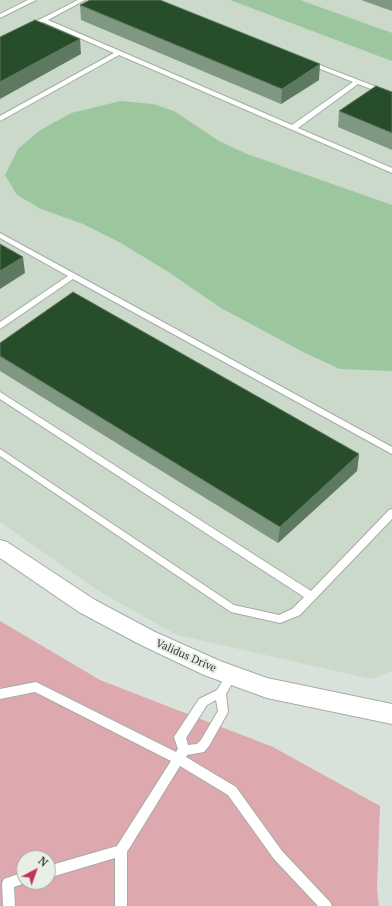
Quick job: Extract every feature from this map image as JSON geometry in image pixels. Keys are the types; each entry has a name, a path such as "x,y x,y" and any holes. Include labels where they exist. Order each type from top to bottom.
{"street":[{"name":"Validus Drive","path":"0,548 87,606 147,638 212,668 226,684 267,688 392,714"}],"lane":[{"path":"0,16 34,0"},
{"path":"21,30 82,0"},
{"path":"43,20 392,170"},
{"path":"0,118 119,53"},
{"path":"300,59 392,95"},
{"path":"293,128 357,82"},
{"path":"0,235 392,451"},
{"path":"0,326 73,276"},
{"path":"0,395 311,596"},
{"path":"0,452 231,608 280,619 296,612 392,513"},
{"path":"182,755 200,749 204,743 223,711 226,684"},
{"path":"121,906 121,851 182,755 180,737 203,702 226,684"},
{"path":"0,694 36,687 182,755 232,792 278,855 326,906"},
{"path":"56,870 121,851"},
{"path":"9,906 8,883 16,880"}],"shaded area":[{"path":"0,0 392,0 392,671 371,679 177,635 100,592 0,522"},
{"path":"230,0 300,0 392,33 392,61"},
{"path":"121,101 153,104 174,111 219,141 247,154 392,205 392,371 340,369 303,352 221,308 170,273 121,243 83,224 41,209 17,195 5,175 18,149 39,131 71,113"},
{"path":"0,621 100,680 273,747 380,806 377,888 379,906 0,906"}],"building":[{"path":"90,0 160,0 320,64 282,89 80,5"},
{"path":"35,20 80,39 0,82 0,37"},
{"path":"376,86 392,92 392,133 339,111"},
{"path":"0,244 23,257 0,271"},
{"path":"73,292 359,454 280,527 0,356 0,343"}]}
